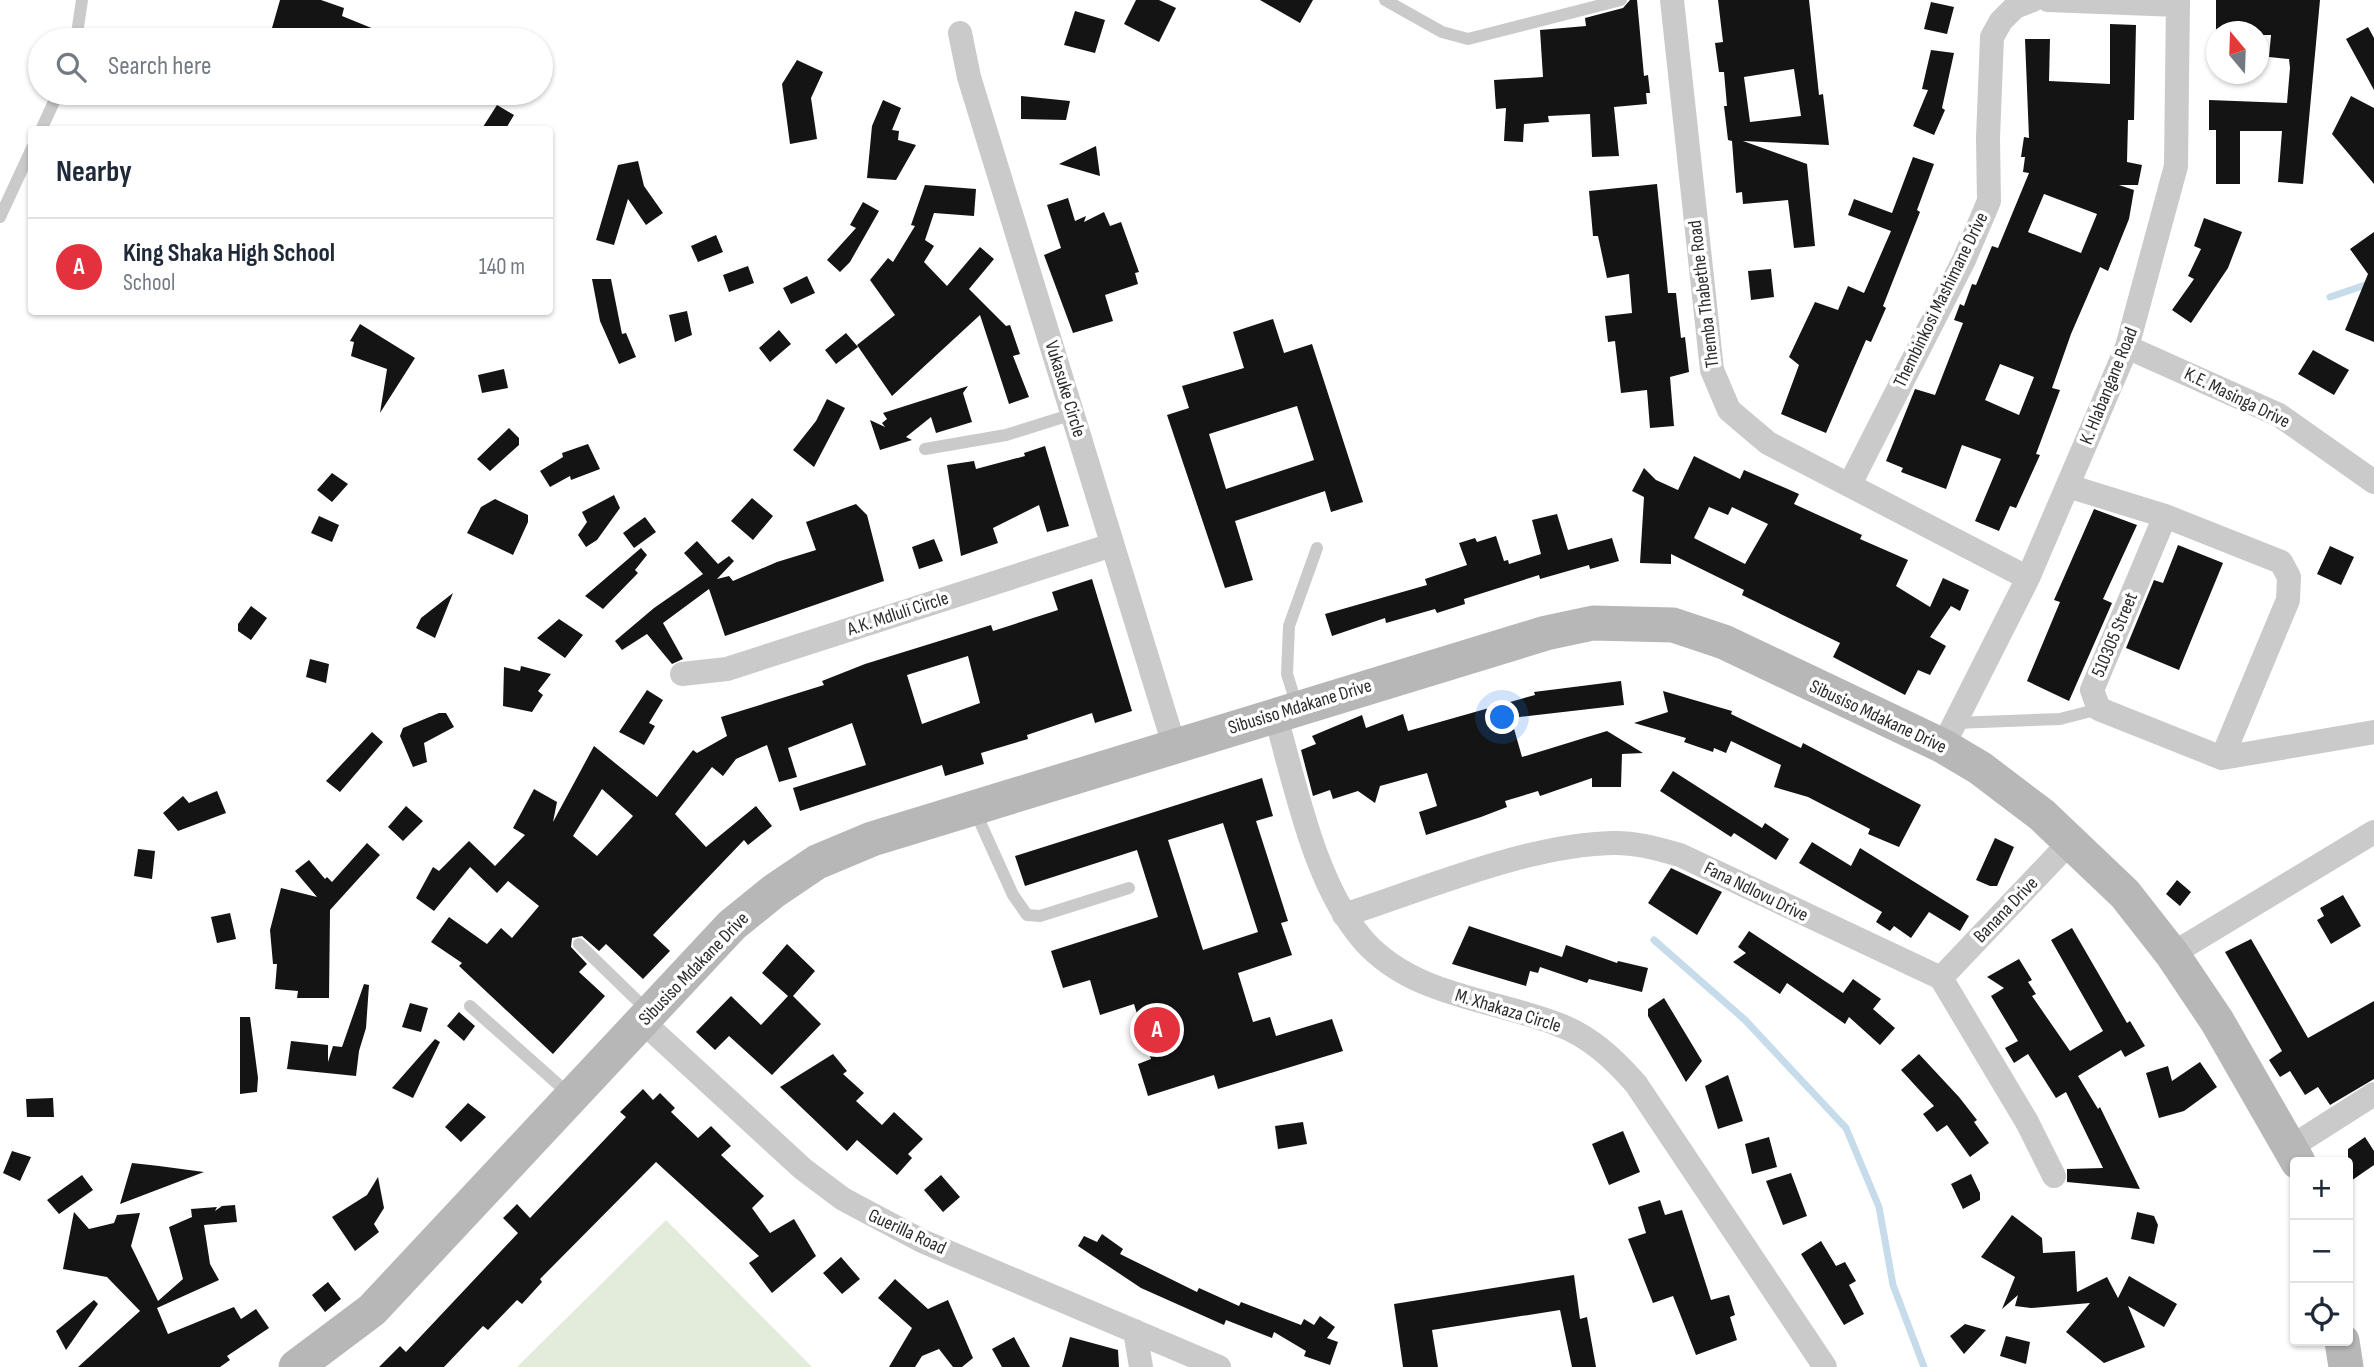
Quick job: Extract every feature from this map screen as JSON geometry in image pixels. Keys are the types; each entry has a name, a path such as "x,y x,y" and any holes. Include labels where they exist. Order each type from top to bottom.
{"street":[{"name":"Themba Thabethe Road","path":"1672,0 1712,370 1720,396 1742,425 1768,443 2028,578"},
{"name":"Thembinkosi Mashimane Drive","path":"1850,484 1964,260 1989,201 1992,37 2001,21 2015,7 2033,0"},
{"path":"2048,0 2178,2"},
{"name":"K. Hlabangane Road","path":"1949,735 2028,578 2127,347 2176,166 2178,2"},
{"name":"Vukasuke Circle","path":"960,33 969,77 1174,745"},
{"name":"K.E. Masinga Drive","path":"2127,347 2278,415 2374,482"},
{"path":"2068,486 2165,516 2281,562 2289,577 2288,600 2222,758"},
{"name":"510305 Street","path":"2099,709 2092,690 2165,516"},
{"name":"A.K. Mdluli Circle","path":"682,674 727,669 1112,545"},
{"name":"Sibusiso Mdakane Drive","path":"296,1367 372,1310 732,925 774,891 817,862 873,839 1174,745 1546,633 1593,624 1673,625 1724,642 1949,735 1980,768 2071,841 2125,894 2172,954 2217,1021 2295,1154"},
{"path":"2099,709 2222,758 2374,732"},
{"name":"M. Xhakaza Circle","path":"1286,711 1319,861 1344,915 1365,942 1412,977 1446,992 1559,1024 1588,1039 1615,1060 1636,1084 1825,1367"},
{"path":"2172,954 2374,832"},
{"name":"Banana Drive","path":"1941,978 2071,841"},
{"name":"Fana Ndlovu Drive","path":"1344,915 1525,856 1579,846 1625,844 1680,855 1941,978"},
{"path":"1941,978 2027,1122 2054,1176"},
{"name":"Guerilla Road","path":"647,1018 803,1169 843,1199 922,1241 1219,1367"},
{"path":"2295,1154 2374,1094"},
{"path":"1135,1331 1141,1367"},
{"path":"2343,1346 2346,1367"}],"lane":[{"path":"78,28 82,0"},
{"path":"1385,0 1441,32 1468,39 1621,0"},
{"path":"43,126 52,105"},
{"path":"0,217 28,157"},
{"path":"925,449 1006,435 1073,414"},
{"path":"1286,711 1289,626 1317,548"},
{"path":"1949,735 2060,719 2099,709"},
{"path":"973,808 1013,895 1027,915 1040,916 1129,888"},
{"path":"579,944 647,1018"},
{"path":"470,1006 572,1097"}],"green space":[{"path":"666,1220 812,1367 517,1367"}],"building":[{"path":"280,0 321,0 344,8 342,16 372,28 272,28"},
{"path":"1136,0 1159,0 1176,8 1159,42 1124,24"},
{"path":"1260,0 1313,0 1300,23"},
{"path":"1630,0 1637,0 1644,76 1648,75 1650,93 1646,93 1647,104 1614,107 1619,156 1592,157 1590,114 1548,116 1549,122 1524,124 1523,142 1504,141 1506,108 1496,109 1494,80 1543,77 1540,30 1586,26 1585,18 1623,8"},
{"path":"1718,0 1809,0 1819,95 1823,94 1829,145 1743,141 1807,164 1815,246 1794,248 1788,200 1743,204 1742,192 1736,193 1732,141 1728,140 1724,106 1727,106 1724,72 1719,72 1715,43 1723,42","holes":["1794,69 1801,116 1750,122 1744,77"]},
{"path":"2216,0 2320,0 2303,184 2278,182 2282,131 2240,131 2240,184 2216,184 2216,130 2209,130 2209,100 2287,103 2290,68 2289,59 2269,57 2269,21 2216,21"},
{"path":"1931,2 1954,7 1947,34 1924,29"},
{"path":"1075,11 1105,20 1095,53 1064,45"},
{"path":"2110,24 2136,25 2134,120 2128,120 2127,162 2142,165 2138,185 2119,185 2134,190 2129,219 2108,271 2100,267 2071,334 2052,388 2060,390 2036,454 2040,455 2016,508 2010,506 1999,531 1975,521 2001,459 1962,445 1946,489 1901,472 1903,468 1886,461 1915,389 1935,395 1963,323 1954,320 1960,304 1964,306 1972,284 1976,285 1992,246 1998,248 2029,173 2023,172 2025,157 2021,157 2024,137 2029,138 2025,39 2050,39 2049,81 2110,84","holes":["2044,194 2097,214 2081,253 2028,232","2000,364 2034,377 2019,415 1985,400"]},
{"path":"2368,27 2374,38 2374,90 2346,39"},
{"path":"1931,50 1954,53 1942,108 1945,110 1934,135 1913,126 1928,90 1922,89"},
{"path":"797,60 823,72 811,98 817,139 790,144 782,84"},
{"path":"1021,96 1070,101 1066,120 1021,119"},
{"path":"2351,96 2374,108 2374,184 2332,134"},
{"path":"883,100 901,108 892,130 899,131 898,140 916,145 896,180 867,178 872,126"},
{"path":"497,105 514,115 507,126 484,126"},
{"path":"1096,146 1100,176 1059,164"},
{"path":"1913,157 1934,164 1917,210 1920,212 1883,306 1886,308 1871,342 1866,340 1826,433 1781,414 1799,365 1789,357 1815,302 1838,310 1848,286 1864,293 1891,231 1848,215 1854,199 1892,213"},
{"path":"638,161 644,186 663,213 646,225 628,199 614,245 596,240 618,165"},
{"path":"1657,184 1668,293 1676,293 1681,338 1685,337 1689,372 1670,377 1674,426 1650,428 1647,390 1621,393 1615,341 1608,342 1605,316 1632,313 1629,274 1607,278 1598,236 1593,236 1589,191"},
{"path":"925,185 976,189 974,216 934,213 925,240 934,246 924,262 947,286 980,247 994,259 969,289 1006,326 1010,325 1020,354 1013,356 1029,397 1009,404 980,315 892,396 857,345 895,315 870,280 888,258 893,262 915,226 911,225"},
{"path":"1068,198 1075,221 1086,216 1084,222 1104,212 1110,226 1121,222 1139,272 1135,273 1138,284 1105,295 1113,321 1073,333 1044,255 1061,248 1047,205"},
{"path":"863,202 879,211 850,262 840,272 827,260 856,228 850,225"},
{"path":"2204,218 2242,232 2228,268 2191,323 2172,310 2194,279 2188,276 2201,249 2194,246"},
{"path":"2374,232 2374,342 2345,330 2368,274 2350,249"},
{"path":"716,235 723,252 698,262 691,246"},
{"path":"748,266 754,283 729,292 723,275"},
{"path":"1771,269 1774,297 1751,300 1748,271"},
{"path":"807,276 815,293 791,304 783,288"},
{"path":"592,279 611,279 622,334 626,333 636,357 619,364 600,321"},
{"path":"687,311 692,335 675,342 669,315"},
{"path":"1273,319 1284,353 1312,344 1363,502 1331,512 1325,491 1235,521 1253,580 1225,588 1167,415 1189,408 1182,386 1244,368 1233,332","holes":["1297,406 1314,460 1226,489 1209,434"]},
{"path":"360,324 415,358 380,413 387,369 351,356 354,342 350,341"},
{"path":"779,330 791,344 770,362 759,348"},
{"path":"846,333 858,347 836,364 825,350"},
{"path":"2313,350 2349,370 2334,395 2298,374"},
{"path":"504,369 508,388 482,393 478,375"},
{"path":"968,386 963,393 972,422 936,433 931,417 906,437 912,440 880,450 870,420 885,427 882,423 887,419 883,413"},
{"path":"827,399 845,408 814,467 793,450 816,421"},
{"path":"509,428 519,438 519,445 490,471 477,459"},
{"path":"588,444 600,469 571,480 570,476 550,487 540,471 563,457 562,453"},
{"path":"1045,446 1069,526 1047,532 1039,505 993,528 998,543 961,556 947,465 974,461 976,469 1025,456 1024,453"},
{"path":"1694,456 1740,479 1744,470 1799,494 1794,504 1862,535 1860,539 1908,560 1896,586 1930,607 1943,578 1969,590 1960,611 1951,606 1930,637 1946,646 1930,675 1918,670 1905,695 1833,657 1840,643 1742,595 1744,590 1671,554 1671,564 1640,563 1644,497 1632,491 1644,468 1656,480 1678,490","holes":["1709,507 1728,515 1732,507 1768,524 1745,564 1694,538"]},
{"path":"332,473 348,484 332,502 317,490"},
{"path":"614,495 620,508 597,540 586,547 578,535 587,522 582,512"},
{"path":"752,498 773,516 753,540 731,521"},
{"path":"495,499 528,515 528,522 513,555 467,533 481,507"},
{"path":"856,504 867,515 884,581 725,636 709,589 663,623 683,659 672,664 647,634 622,650 615,641 654,608 703,574 684,553 697,541 718,564 729,556 734,561 717,579 729,576 733,581 777,562 816,550 806,522"},
{"path":"2094,509 2137,525 2103,599 2112,603 2069,701 2027,681 2060,602 2054,600"},
{"path":"1557,514 1568,550 1612,538 1619,561 1590,569 1589,565 1540,579 1539,575 1464,599 1465,604 1437,613 1435,609 1386,623 1385,618 1332,636 1325,614 1427,585 1425,579 1467,565 1459,543 1475,538 1477,542 1496,536 1504,561 1508,560 1509,564 1541,554 1532,520"},
{"path":"319,516 339,525 332,542 311,533"},
{"path":"645,517 656,532 634,548 623,533"},
{"path":"934,539 943,561 919,569 912,547"},
{"path":"2178,545 2223,563 2179,670 2126,648 2154,580 2163,583"},
{"path":"2330,546 2354,557 2341,585 2317,574"},
{"path":"641,548 647,555 635,570 638,573 603,609 585,596"},
{"path":"1092,579 1132,711 1095,723 1092,713 1027,735 1028,739 981,753 984,764 945,776 942,765 800,811 793,788 866,765 852,723 788,748 797,777 779,782 767,745 736,759 723,776 712,767 675,814 706,847 756,806 772,826 748,845 744,840 653,935 670,951 643,979 606,944 599,951 582,936 572,938 571,947 587,964 579,972 605,996 553,1054 459,966 462,963 431,942 449,917 487,944 501,928 512,938 539,906 508,881 497,893 470,867 434,911 416,898 433,867 439,871 469,841 495,866 525,835 513,828 534,789 557,802 553,822 594,746 657,797 693,750 697,753 727,736 721,717 824,685 822,681 865,664 991,625 993,631 1058,610 1052,592","holes":["968,656 980,703 922,724 907,675","602,789 633,816 597,856 573,836"]},
{"path":"453,593 435,638 416,628 421,618"},
{"path":"251,606 267,618 251,640 238,631 238,624"},
{"path":"559,619 583,635 565,658 537,638"},
{"path":"310,659 329,664 326,683 306,677"},
{"path":"521,666 551,674 538,691 543,695 532,712 503,706 504,667 520,671"},
{"path":"1621,681 1624,705 1511,718 1522,757 1607,731 1643,753 1622,754 1621,787 1592,787 1592,778 1540,796 1538,791 1505,801 1507,807 1426,835 1419,812 1437,806 1427,773 1380,786 1375,803 1358,791 1333,799 1330,790 1313,796 1301,750 1316,744 1312,736 1362,715 1366,728 1403,714 1408,731 1535,695 1534,692"},
{"path":"647,690 663,700 649,723 655,726 644,745 619,732"},
{"path":"1663,691 1732,711 1731,714 1801,748 1803,743 1921,805 1899,847 1868,834 1870,829 1808,797 1774,787 1781,765 1731,741 1726,753 1714,748 1713,752 1684,742 1686,738 1634,723 1668,712"},
{"path":"439,713 446,713 454,727 424,743 427,762 413,767 400,736 403,728"},
{"path":"372,732 383,742 340,792 326,781"},
{"path":"1673,771 1762,828 1765,823 1789,839 1776,860 1734,833 1731,837 1660,791"},
{"path":"1262,778 1273,816 1256,821 1288,921 1281,923 1292,955 1238,973 1253,1022 1270,1017 1276,1036 1332,1019 1343,1051 1218,1089 1214,1075 1148,1096 1138,1064 1151,1059 1134,1004 1100,1015 1090,980 1063,988 1051,951 1158,917 1137,850 1025,886 1015,856","holes":["1223,823 1258,932 1203,950 1168,840"]},
{"path":"217,791 226,813 178,831 163,813 183,796 189,803"},
{"path":"406,806 423,821 403,841 388,827"},
{"path":"1995,838 2014,847 1997,886 1990,886 1976,880"},
{"path":"1812,842 1851,866 1860,848 1969,916 1960,931 1929,912 1911,938 1894,926 1890,931 1876,922 1882,912 1799,863"},
{"path":"367,843 380,855 330,910 329,998 297,998 298,991 275,989 277,964 273,964 270,930 281,888 317,897 295,871 309,860 325,879 327,877 332,882"},
{"path":"138,849 155,851 152,879 134,876"},
{"path":"1671,868 1722,892 1697,935 1648,903"},
{"path":"2177,880 2191,892 2180,906 2166,894"},
{"path":"2343,895 2361,926 2331,944 2317,920 2324,916 2320,908"},
{"path":"230,913 236,939 217,943 211,917"},
{"path":"1469,926 1562,957 1566,945 1617,963 1618,961 1648,968 1642,992 1589,979 1587,983 1540,967 1538,973 1530,971 1526,986 1452,964"},
{"path":"2072,928 2127,1023 2130,1021 2145,1046 2125,1057 2121,1050 2078,1076 2098,1109 2100,1107 2140,1189 2067,1182 2067,1169 2103,1168 2066,1092 2056,1098 2028,1054 2014,1063 2005,1048 2018,1041 1991,996 2004,988 1987,977 2019,959 2032,980 2028,982 2036,994 2032,996 2070,1051 2103,1031 2051,940"},
{"path":"1749,931 1843,993 1853,979 1881,999 1873,1009 1895,1028 1880,1045 1849,1017 1845,1024 1787,983 1780,994 1733,962 1746,953 1738,947"},
{"path":"2251,939 2308,1038 2374,1001 2374,1079 2330,1105 2318,1087 2305,1095 2290,1071 2280,1077 2269,1060 2282,1051 2225,952"},
{"path":"787,944 815,971 793,996 821,1024 772,1075 729,1036 715,1050 696,1032 731,996 761,1025 788,996 762,973"},
{"path":"364,984 369,985 366,1028 359,1051 356,1076 287,1069 291,1041 328,1045 328,1062 333,1046 342,1047"},
{"path":"1664,998 1702,1061 1686,1082 1648,1016 1648,1009"},
{"path":"410,1003 428,1008 421,1032 402,1027"},
{"path":"459,1012 475,1026 464,1041 447,1026"},
{"path":"240,1017 250,1017 258,1078 257,1092 240,1094"},
{"path":"435,1039 440,1042 413,1098 392,1088"},
{"path":"833,1054 847,1071 843,1074 864,1093 856,1101 882,1125 894,1112 923,1139 908,1154 912,1158 897,1175 857,1140 847,1151 780,1087"},
{"path":"1919,1054 1959,1097 1977,1120 1974,1122 1989,1143 1970,1157 1947,1125 1937,1132 1923,1114 1934,1106 1901,1070"},
{"path":"2200,1062 2217,1087 2184,1111 2159,1118 2146,1073 2168,1066 2172,1081"},
{"path":"1728,1075 1743,1121 1718,1129 1705,1086"},
{"path":"643,1089 653,1100 660,1093 675,1108 671,1112 698,1138 711,1126 731,1146 721,1155 764,1196 752,1208 770,1233 794,1219 816,1256 772,1293 749,1263 759,1256 656,1162 540,1279 542,1282 522,1304 517,1300 488,1330 483,1326 444,1367 379,1367 400,1346 406,1352 518,1233 503,1218 517,1204 530,1218 626,1117 620,1112"},
{"path":"53,1098 54,1117 27,1117 26,1099"},
{"path":"468,1103 486,1117 461,1142 445,1127"},
{"path":"1303,1122 1307,1144 1278,1149 1275,1126"},
{"path":"1623,1131 1640,1172 1609,1185 1592,1144"},
{"path":"1769,1137 1777,1167 1752,1174 1745,1144"},
{"path":"2365,1137 2374,1151 2374,1165 2353,1180 2353,1157 2348,1157 2348,1149"},
{"path":"12,1151 31,1157 20,1181 3,1173"},
{"path":"132,1163 159,1166 204,1172 120,1204"},
{"path":"1791,1173 1807,1216 1783,1225 1766,1181"},
{"path":"1971,1174 1980,1193 1980,1200 1963,1209 1951,1184"},
{"path":"82,1175 93,1190 59,1214 47,1200"},
{"path":"941,1175 960,1197 943,1212 924,1190"},
{"path":"378,1177 384,1208 374,1224 379,1232 355,1251 332,1217 367,1195"},
{"path":"1660,1200 1665,1215 1682,1210 1711,1300 1729,1295 1735,1315 1730,1317 1737,1340 1696,1355 1673,1296 1653,1303 1628,1239 1646,1233 1638,1207"},
{"path":"235,1205 237,1222 204,1225 210,1264 219,1280 157,1308 168,1334 234,1307 241,1319 256,1309 269,1328 227,1356 230,1360 220,1367 78,1367 140,1311 107,1277 63,1269 74,1212 89,1229 114,1223 117,1215 140,1213 131,1246 158,1301 183,1279 169,1227 192,1217 191,1209 217,1207 215,1211 222,1206"},
{"path":"2137,1212 2154,1216 2158,1225 2154,1244 2131,1239"},
{"path":"2012,1215 2042,1238 2043,1253 2075,1251 2077,1292 2107,1277 2118,1298 2129,1276 2177,1304 2164,1327 2128,1306 2145,1347 2104,1363 2066,1332 2090,1303 2031,1308 2015,1306 2018,1295 2002,1309 2015,1277 1981,1257"},
{"path":"1102,1234 1123,1249 1120,1254 1197,1292 1199,1288 1239,1306 1241,1302 1301,1325 1304,1319 1314,1325 1320,1316 1335,1327 1327,1338 1338,1342 1330,1365 1304,1356 1306,1351 1274,1332 1272,1338 1226,1320 1224,1325 1141,1288 1078,1246 1084,1236 1097,1242"},
{"path":"1821,1241 1836,1266 1845,1262 1856,1281 1849,1285 1864,1314 1844,1325 1801,1254"},
{"path":"841,1257 860,1279 842,1294 823,1273"},
{"path":"1574,1275 1580,1319 1587,1317 1596,1367 1572,1367 1560,1310 1432,1330 1438,1367 1403,1367 1394,1304"},
{"path":"895,1279 928,1309 948,1300 973,1358 962,1367 953,1367 939,1349 922,1356 915,1367 889,1367 912,1328 878,1298"},
{"path":"328,1282 341,1299 325,1312 312,1295"},
{"path":"94,1300 98,1304 66,1350 56,1331"},
{"path":"1965,1324 1986,1330 1964,1354 1950,1336"},
{"path":"2006,1336 2030,1342 2026,1364 2000,1356"},
{"path":"1014,1337 1030,1367 1002,1367 992,1349"},
{"path":"1070,1337 1118,1350 1119,1367 1062,1367"}],"waterway":[{"path":"2330,297 2374,282"},
{"path":"1654,940 1745,1020 1846,1128 1879,1207 1893,1285 1924,1367"}],"place":[{"name":"King Shaka High School","path":"1157,1030"}]}
